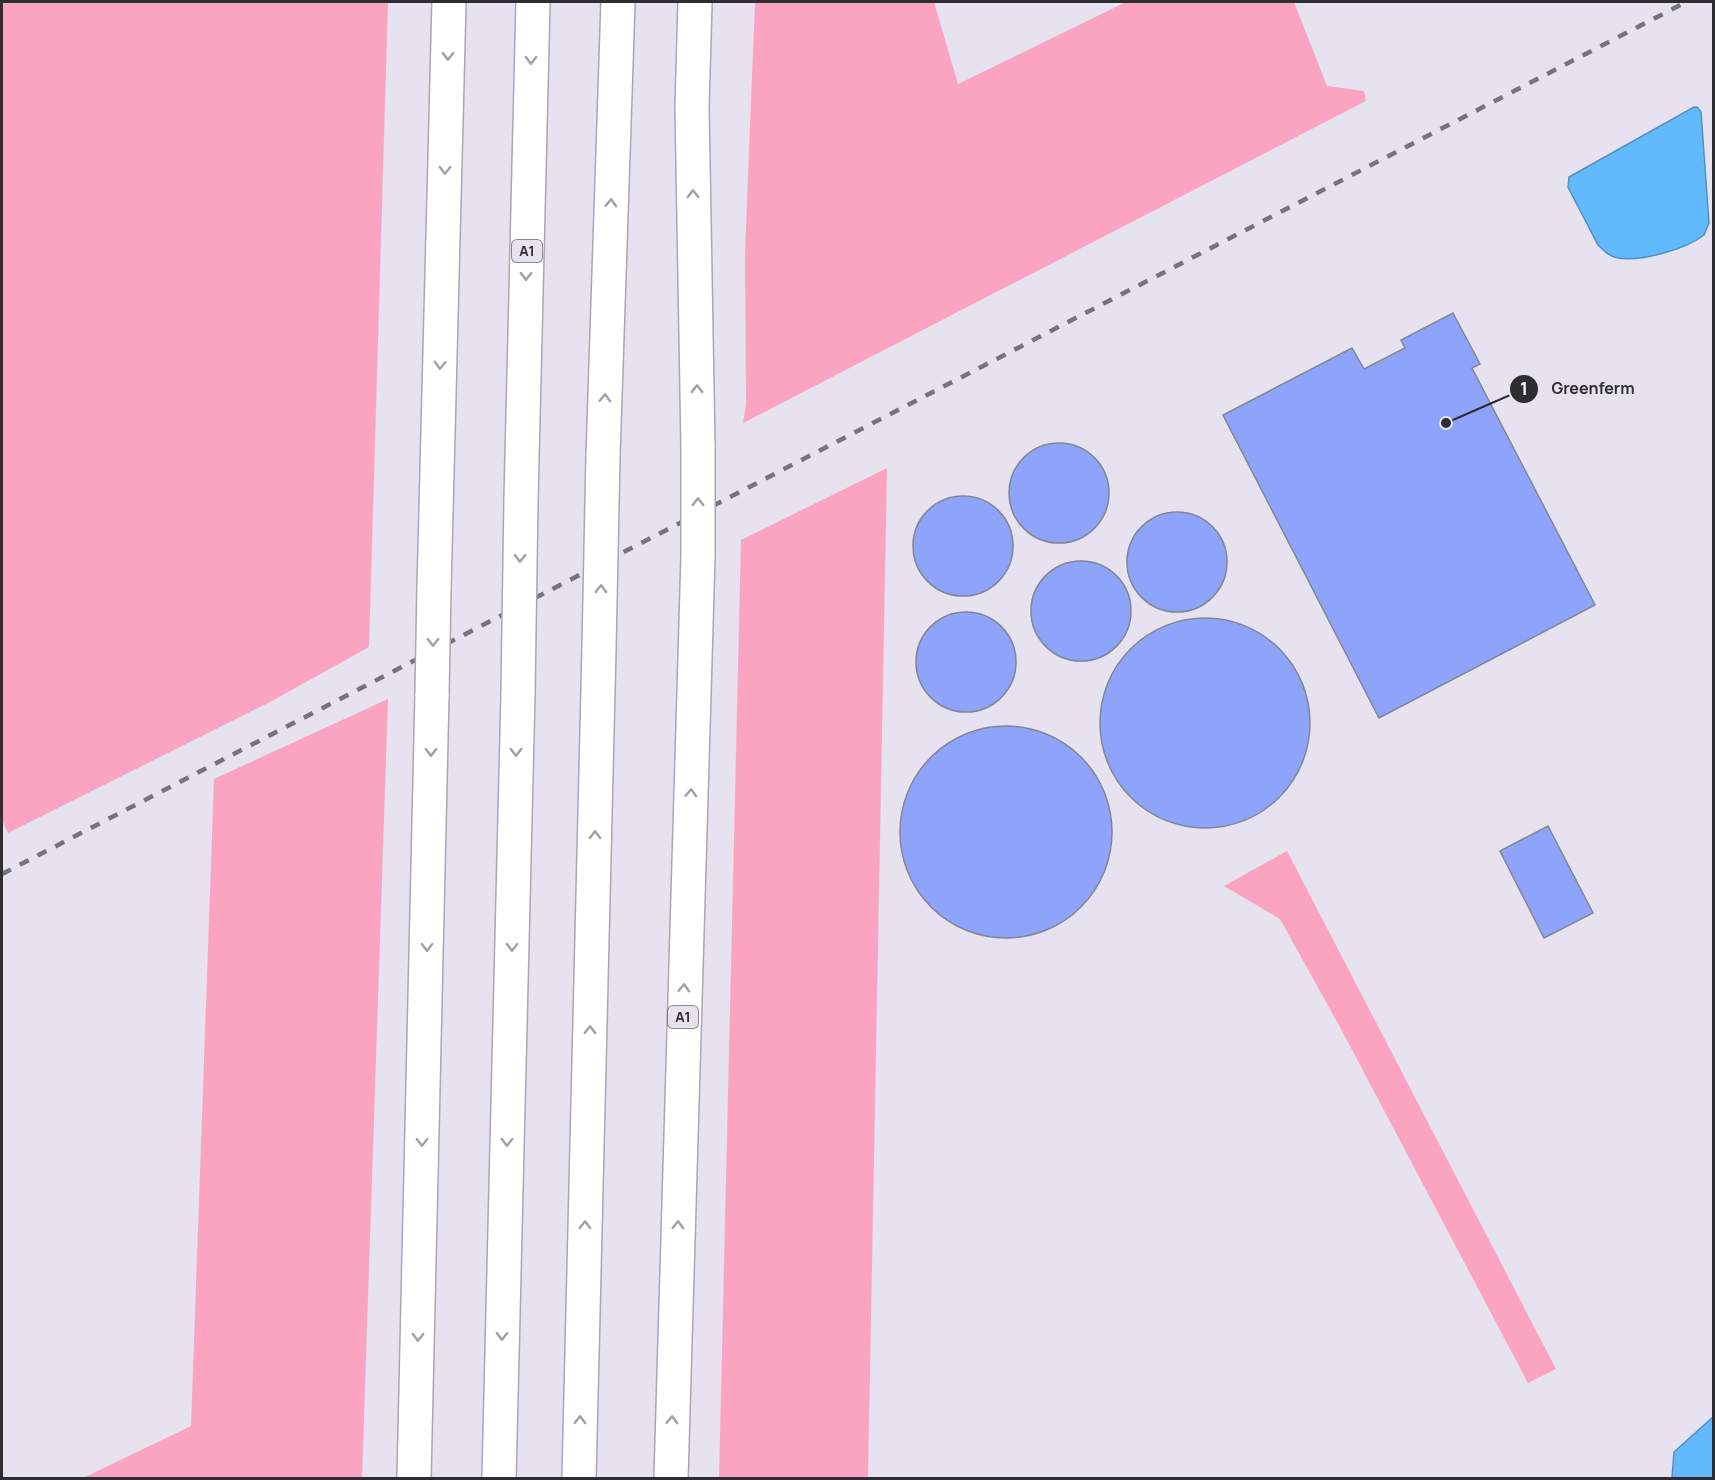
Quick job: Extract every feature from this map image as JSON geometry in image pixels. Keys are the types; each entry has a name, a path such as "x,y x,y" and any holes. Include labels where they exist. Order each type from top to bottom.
{"highway":[{"path":"414,1479 449,2"},
{"name":"A1","path":"499,1479 533,2"},
{"path":"579,1479 603,456 618,2"},
{"name":"A1","path":"671,1479 698,556 692,107 694,2"},
{"name":"A1","path":"692,107 710,2"}],"shaded area":[{"path":"2,2 388,2 369,647 270,702 8,833 2,820"},
{"path":"755,2 934,2 958,84 1126,2 1294,2 1327,86 1364,91 1366,101 743,423 746,404 745,251"},
{"path":"887,468 868,1478 719,1478 741,540"},
{"path":"388,699 362,1478 83,1478 191,1426 214,779"},
{"path":"1287,851 1556,1369 1528,1383 1341,1029 1280,919 1224,886"}],"water":[{"path":"1694,107 1701,112 1709,223 1704,235 1686,245 1651,256 1628,259 1610,255 1598,245 1568,187 1569,177"},
{"path":"1713,1417 1713,1478 1672,1478 1674,1452"}],"building":[{"path":"1453,313 1480,364 1472,368 1595,605 1379,718 1223,415 1352,348 1364,369 1405,348 1401,340"},
{"path":"1059,443 1078,447 1094,458 1105,474 1109,493 1105,512 1094,528 1078,539 1059,543 1040,539 1024,528 1013,512 1009,493 1013,474 1024,458 1040,447"},
{"path":"963,496 982,500 998,511 1009,527 1013,546 1009,565 998,581 982,592 963,596 944,592 928,581 917,565 913,546 917,527 928,511 944,500"},
{"path":"1177,512 1196,516 1212,527 1223,543 1227,562 1223,581 1212,597 1196,608 1177,612 1158,608 1142,597 1131,581 1127,562 1131,543 1142,527 1158,516"},
{"path":"1081,561 1100,565 1116,576 1127,592 1131,611 1127,630 1116,646 1100,657 1081,661 1062,657 1046,646 1035,630 1031,611 1035,592 1046,576 1062,565"},
{"path":"966,612 985,616 1001,627 1012,643 1016,662 1012,681 1001,697 985,708 966,712 947,708 931,697 920,681 916,662 920,643 931,627 947,616"},
{"path":"1195,618 1215,618 1236,622 1255,630 1286,656 1298,673 1306,692 1310,723 1306,754 1298,773 1272,804 1255,816 1236,824 1215,828 1195,828 1174,824 1155,816 1124,790 1112,773 1104,754 1100,733 1100,713 1104,692 1112,673 1138,642 1155,630 1174,622"},
{"path":"1006,726 1027,728 1046,734 1065,744 1081,757 1094,773 1104,792 1110,811 1112,832 1110,853 1104,872 1094,891 1081,907 1065,920 1046,930 1027,936 1006,938 985,936 966,930 947,920 931,907 918,891 908,872 902,853 900,832 902,811 908,792 918,773 931,757 947,744 966,734 985,728"},
{"path":"1548,826 1593,913 1544,938 1500,851"}],"railway":[{"path":"2,874 1686,2"}],"place":[{"name":"Greenferm","path":"1446,423"}]}
